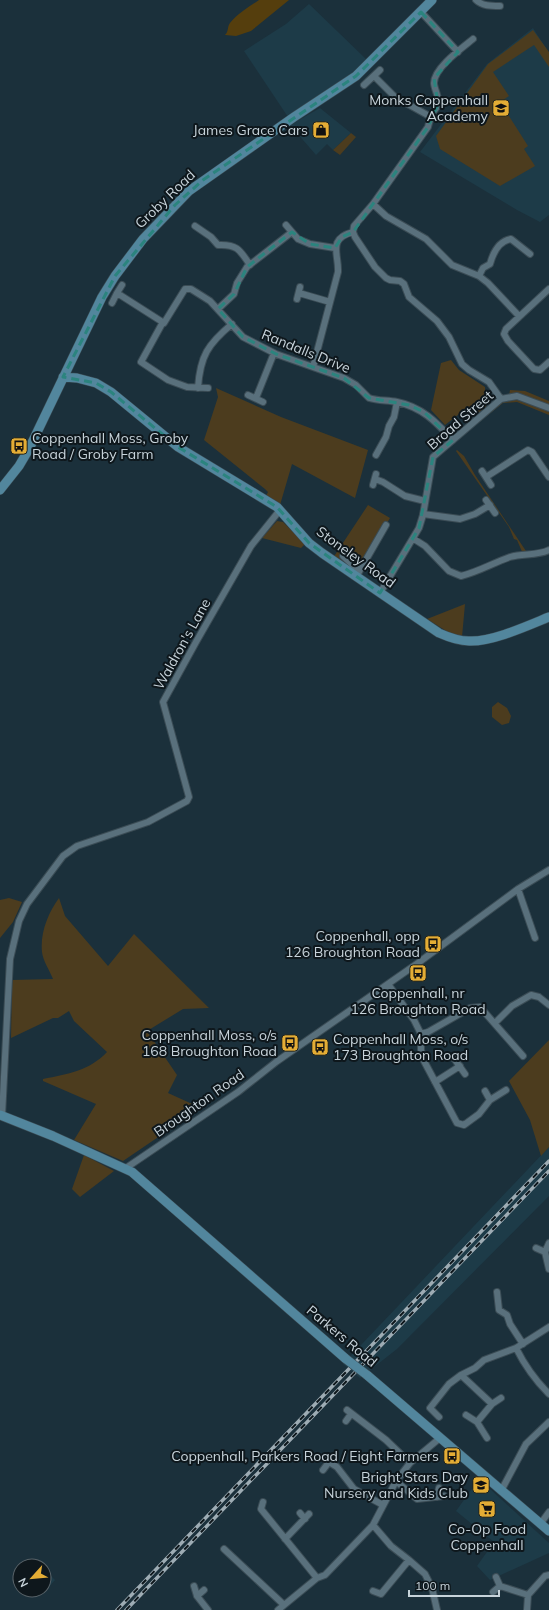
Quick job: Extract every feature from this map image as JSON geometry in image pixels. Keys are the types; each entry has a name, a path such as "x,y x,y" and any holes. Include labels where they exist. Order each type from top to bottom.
{"street":[{"name":"Groby Road","path":"0,490 19,466 28,449 102,297 115,276 144,239 174,205 203,180 356,76 432,0"},
{"path":"476,0 479,3 486,5 500,6"},
{"path":"420,12 458,52"},
{"path":"473,39 445,64 434,78 438,104 431,117 428,127 373,204 354,226 353,232 375,267 386,278 390,280 400,280 404,284 409,297 441,326 453,344 462,364 489,382 501,399"},
{"path":"364,85 380,70"},
{"path":"374,76 395,97 431,117"},
{"path":"373,204 386,216 426,239 452,265 480,276 519,316"},
{"path":"286,225 298,239 310,244 335,248"},
{"path":"195,226 211,237 218,245 226,244 239,249 250,265"},
{"path":"218,309 234,294 242,275 250,265 292,232"},
{"path":"313,367 338,272 335,248 342,237 353,232"},
{"path":"480,276 483,268 490,264 492,254 507,240 511,239 530,254"},
{"path":"112,303 122,285"},
{"name":"Randalls Drive","path":"162,322 164,323 185,289 191,289 210,301 243,337 274,353 344,378 356,385 369,398 409,405 424,412 436,422 452,440"},
{"path":"549,289 519,316 506,329 504,334 505,338 534,369 540,370 549,362"},
{"path":"117,293 162,322 141,362 168,380 187,387 208,388"},
{"path":"299,293 330,302"},
{"path":"198,388 202,359 215,339 232,324"},
{"path":"256,398 274,353"},
{"name":"Stoneley Road","path":"63,377 96,383 106,389 178,447 280,510 309,543 358,574 380,593 439,633 460,640 470,641 512,632 549,617"},
{"path":"248,395 264,402"},
{"name":"Broad Street","path":"380,593 414,540 423,514 433,457 501,399 509,396 517,396 549,408"},
{"path":"372,447 378,452 394,417 397,402"},
{"path":"491,485 484,474 528,450 532,452 549,477"},
{"path":"374,479 383,482 405,496 425,501"},
{"path":"423,514 460,520 475,514 488,502 495,513"},
{"name":"Waldron's Lane","path":"1,1116 10,959 19,921 27,904 63,856 77,846 148,822 187,801 189,797 164,702 196,642 251,546 280,510"},
{"path":"343,556 358,574 386,525"},
{"path":"414,540 425,546 449,571 461,576 472,574 509,558 549,550"},
{"name":"Broughton Road","path":"126,1168 238,1092 276,1062 418,964 518,889 549,870"},
{"path":"518,889 535,938"},
{"path":"388,984 414,1020 421,1034 421,1050 424,1061 457,1123 464,1125 479,1114 490,1100 506,1090"},
{"path":"495,1023 512,1006 531,995 539,997 549,1005"},
{"path":"421,1034 475,1007 480,1007 523,1056"},
{"path":"453,1057 465,1074"},
{"path":"435,1082 460,1066"},
{"path":"485,1091 490,1100"},
{"name":"Parkers Road","path":"1,1116 53,1136 126,1168 138,1177 346,1358 549,1531"},
{"path":"549,1243 545,1252 549,1269"},
{"path":"536,1248 545,1252"},
{"path":"497,1292 496,1310 507,1315 510,1324 523,1344"},
{"path":"439,1417 428,1407 449,1384 461,1375 475,1368 484,1360 516,1348 549,1327"},
{"path":"516,1348 523,1363 549,1394"},
{"path":"461,1375 492,1404"},
{"path":"476,1422 492,1404 501,1398"},
{"path":"346,1421 349,1412 386,1440 410,1463"},
{"path":"466,1415 476,1422 487,1438"},
{"path":"501,1491 526,1444 549,1422"},
{"path":"278,1610 283,1604 317,1578 325,1575 374,1525 396,1481 410,1463 440,1438"},
{"path":"323,1457 337,1467 354,1489 383,1505"},
{"path":"323,1470 329,1462"},
{"path":"396,1481 416,1499 444,1496"},
{"path":"437,1497 439,1488"},
{"path":"263,1502 261,1509 317,1578"},
{"path":"541,1524 549,1512"},
{"path":"300,1513 305,1519"},
{"path":"285,1539 309,1514"},
{"path":"374,1525 391,1546 425,1574 432,1588 437,1610"},
{"path":"224,1559 226,1551 283,1604"},
{"path":"373,1591 383,1597 409,1560"},
{"path":"527,1610 528,1595 545,1576 549,1575"},
{"path":"496,1577 500,1586 528,1595"},
{"path":"194,1586 197,1596 208,1610"},
{"path":"493,1592 500,1586"},
{"path":"197,1596 204,1590"}],"highlighted area":[{"path":"421,12 458,52 434,78 438,104 428,127 353,232 342,237 335,248 310,244 292,232 247,267 234,294 218,309 243,337 276,354 344,378 369,398 409,405 424,412 453,440 433,457 419,528 380,593 309,543 277,507 178,447 111,392 96,383 63,377 115,276 175,205 203,180 356,76"}],"shaded area":[{"path":"259,0 289,0 251,31 236,36 225,35 229,24 233,19"},
{"path":"309,4 367,60 348,77 288,117 244,51 286,24"},
{"name":"Monks Coppenhall Academy","path":"533,28 549,53 549,215 540,222 517,210 420,152 487,64"},
{"path":"533,30 549,52 549,67 534,45 493,72 509,96 500,102 528,146 524,149 535,166 500,186 440,149 436,136 488,64"},
{"name":"James Grace Cars","path":"320,108 351,133 333,150 327,144 316,155 290,125"},
{"path":"351,133 356,137 340,155 333,150"},
{"path":"451,360 459,370 485,387 486,407 474,416 468,407 445,425 431,410 441,363"},
{"path":"216,388 281,417 368,450 355,498 292,464 280,505 266,496 268,492 265,489 204,440 218,397"},
{"path":"510,390 525,391 549,401 549,415 517,402 503,403 458,439 509,396"},
{"path":"457,450 464,456 528,554 523,554 509,527 456,451"},
{"path":"368,505 390,518 356,577 333,558"},
{"path":"277,521 283,522 305,544 301,548 262,538"},
{"path":"465,604 462,637 448,632 427,619"},
{"path":"498,702 507,708 511,716 509,723 502,725 492,717 492,707"},
{"path":"9,898 22,902 13,922 0,938 0,900"},
{"path":"59,898 65,916 108,966 134,934 209,1008 183,1009 147,1031 177,1075 168,1093 201,1108 123,1161 74,1140 96,1104 43,1081 43,1079 85,1068 93,1064 107,1052 74,1021 69,1011 58,1018 53,1018 11,1038 12,980 53,979 42,952 42,938 51,910"},
{"path":"549,1040 549,1147 541,1156 530,1120 509,1081"},
{"path":"549,1147 549,1196 397,1349 360,1378 343,1364"},
{"path":"84,1155 114,1171 80,1197 72,1189"},
{"path":"479,1479 549,1543 549,1553 490,1580 477,1566 494,1542 456,1511"}],"railway":[{"path":"117,1610 549,1161"},
{"path":"126,1610 549,1171"}],"place":[{"name":"Monks Coppenhall Academy","path":"501,108"},
{"name":"James Grace Cars","path":"321,130"},
{"name":"Coppenhall Moss, Groby Road / Groby Farm","path":"19,446"},
{"name":"Coppenhall, opp 126 Broughton Road","path":"433,944"},
{"name":"Coppenhall, nr 126 Broughton Road","path":"418,973"},
{"name":"Coppenhall Moss, o/s 168 Broughton Road","path":"290,1043"},
{"name":"Coppenhall Moss, o/s 173 Broughton Road","path":"320,1047"},
{"name":"Coppenhall, Parkers Road / Eight Farmers","path":"452,1456"},
{"name":"Bright Stars Day Nursery and Kids Club","path":"481,1485"},
{"name":"Co-Op Food Coppenhall","path":"487,1509"}]}
